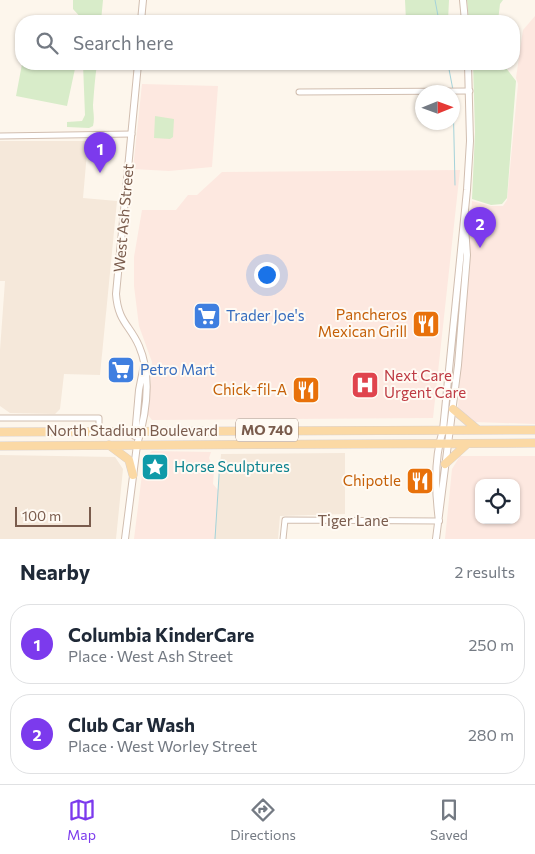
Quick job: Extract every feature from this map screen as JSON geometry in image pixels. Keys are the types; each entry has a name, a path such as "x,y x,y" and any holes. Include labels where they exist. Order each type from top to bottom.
{"main road":[{"path":"453,409 460,417 475,425 478,430"},
{"name":"North Stadium Boulevard","path":"0,432 99,430 535,430"},
{"path":"445,464 467,444"},
{"name":"North Stadium Boulevard","path":"0,446 535,444"},
{"path":"109,445 129,460 133,475"}],"street":[{"path":"142,15 143,0"},
{"path":"463,0 464,15"},
{"name":"West Ash Street","path":"125,539 146,376 138,344 122,322 116,294 137,70"},
{"path":"439,521 436,496 443,444 453,409 466,262 465,224 470,90 468,70"},
{"path":"299,92 470,90"},
{"path":"0,136 132,134"},
{"path":"447,429 461,236 465,224"},
{"path":"0,418 99,418 99,430"},
{"path":"436,539 445,464 443,444"},
{"name":"Tiger Lane","path":"283,539 285,520 439,521"}],"shaded area":[{"path":"535,16 535,424 474,422 460,413 458,407 472,201 491,206 503,206 507,200 518,84 516,78 517,70 520,70 523,30"},
{"path":"142,84 218,86 212,167 169,171 133,169"},
{"path":"0,141 88,141 83,198 117,201 100,375 64,374 60,409 55,414 10,413 0,406 0,350 5,281 0,281"},
{"path":"460,170 433,418 152,420 148,415 152,362 139,326 134,286 134,257 142,210 176,210 188,195 197,195 222,172"},
{"path":"152,451 211,452 209,458 214,471 213,484 218,490 214,539 134,539 144,458"},
{"path":"345,453 345,514 280,516 278,539 214,539 221,454"},
{"path":"0,455 115,457 123,469 116,539 0,539"},
{"path":"460,456 535,456 535,539 445,539 452,469"}],"green space":[{"path":"73,0 103,0 102,15 78,15 73,9"},
{"path":"405,0 449,0 448,15 406,15"},
{"path":"467,0 503,0 500,4 499,15 468,15"},
{"path":"21,70 75,70 67,106 16,96"},
{"path":"83,70 96,70 93,126 89,128 67,127 67,122 82,121 85,115"},
{"path":"473,70 508,70 516,81 507,198 502,204 491,205 472,199 475,132"},
{"path":"155,116 174,119 173,137 170,139 154,138"}],"waterway":[{"path":"435,0 438,15"},
{"path":"449,70 452,85"},
{"path":"454,130 455,185"},
{"path":"215,539 220,460"}],"place":[{"name":"Columbia KinderCare","path":"100,173"},
{"name":"Club Car Wash","path":"480,248"},
{"name":"Trader Joe's","path":"207,316"},
{"name":"Pancheros Mexican Grill","path":"426,324"},
{"name":"Petro Mart","path":"121,370"},
{"name":"Next Care Urgent Care","path":"365,385"},
{"name":"Chick-fil-A","path":"306,390"},
{"name":"Horse Sculptures","path":"155,467"},
{"name":"Chipotle","path":"420,481"}]}
